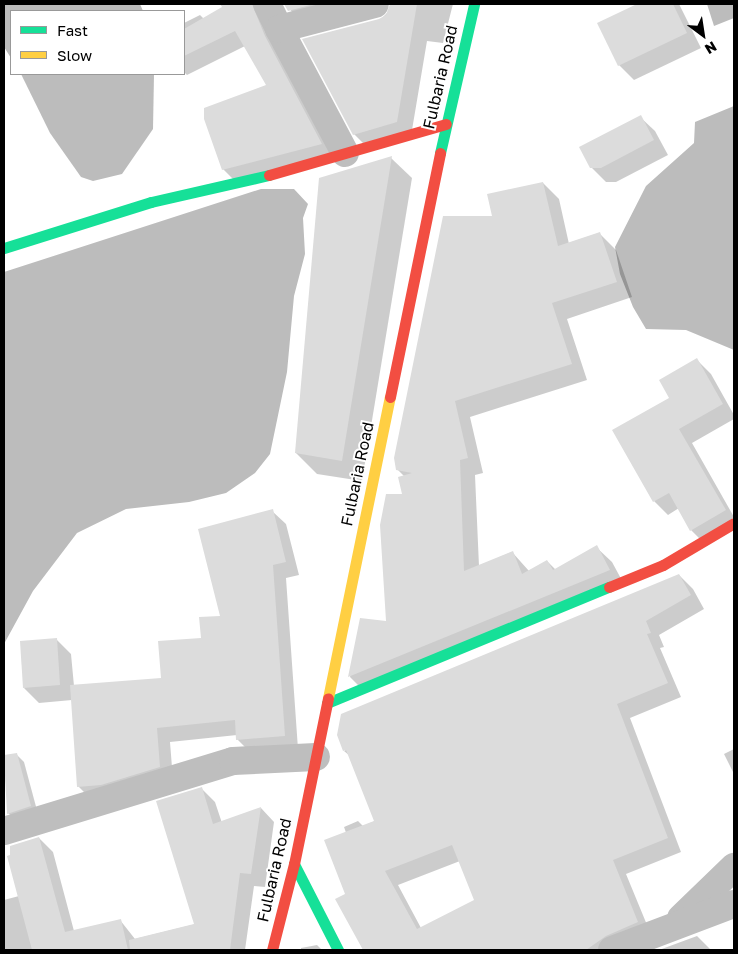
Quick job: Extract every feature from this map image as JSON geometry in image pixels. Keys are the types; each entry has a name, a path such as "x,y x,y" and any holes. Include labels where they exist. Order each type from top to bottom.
{"street":[{"path":"267,4 345,154"},
{"path":"280,29 375,4"},
{"name":"Fulbaria Road","path":"272,950 294,864 446,124 474,4"},
{"path":"4,248 150,202 286,171 446,124"},
{"path":"327,703 664,565 734,523"},
{"path":"4,830 233,761 316,757"},
{"path":"294,864 338,950"},
{"path":"672,926 734,868"},
{"path":"612,950 734,904"}],"shaded area":[{"path":"4,4 140,4 143,10 10,10 10,56 4,47"},
{"path":"707,4 734,4 734,18 714,26"},
{"path":"21,75 154,75 153,129 122,174 93,181 81,177 50,133"},
{"path":"734,106 734,350 686,330 646,329 633,307 620,274 615,247 646,186 694,143 695,122"},
{"path":"261,189 294,189 308,204 303,218 305,254 294,296 287,372 270,454 255,473 226,493 189,502 126,509 77,533 33,591 4,644 4,272"}],"building":[{"path":"220,4 252,4 265,36 322,144 222,170 204,119 204,108 266,85 235,31 185,56 185,28 222,7"},
{"path":"284,4 314,4 288,11"},
{"path":"390,4 417,4 397,122 353,135 302,39 379,19 386,15"},
{"path":"637,4 673,4 687,33 618,66 597,23"},
{"path":"641,115 654,140 601,168 590,168 579,147"},
{"path":"392,156 342,461 295,453 319,178"},
{"path":"543,182 558,246 600,232 617,282 552,303 572,364 455,401 468,458 460,460 464,571 513,551 522,574 547,560 553,570 597,545 610,570 348,677 360,618 386,621 380,525 386,494 402,494 398,477 412,473 396,470 394,458 443,216 492,216 487,194"},
{"path":"697,358 723,404 679,429 726,510 690,531 669,493 653,502 612,430 669,398 659,380"},
{"path":"273,509 286,562 273,565 285,736 236,740 235,720 157,728 160,767 101,785 77,787 70,685 161,678 158,641 201,638 199,617 220,616 198,529"},
{"path":"679,574 691,595 646,621 651,633 647,634 668,683 617,704 668,838 613,860 638,922 606,936 586,950 363,950 335,899 345,894 324,840 374,821 346,750 343,751 337,735 341,714","holes":["452,845 474,900 417,929 385,871"]},
{"path":"57,638 60,685 23,688 20,641"},
{"path":"17,753 31,806 7,814 4,755"},
{"path":"202,787 213,824 261,807 251,874 240,873 230,950 130,950 129,940 194,924 156,801"},
{"path":"39,837 65,932 121,919 128,950 32,950 7,856 10,855 10,846"}],"traffic: fast":[{"path":"440,153 474,4"},
{"path":"4,248 151,202 269,175"},
{"path":"327,703 609,587"},
{"path":"294,864 338,950"}],"traffic: slow":[{"path":"328,698 390,397"}],"traffic: jam":[{"path":"269,175 446,124"},
{"path":"390,397 440,153"},
{"path":"609,587 663,565 734,523"},
{"path":"272,950 294,864 328,698"}]}
